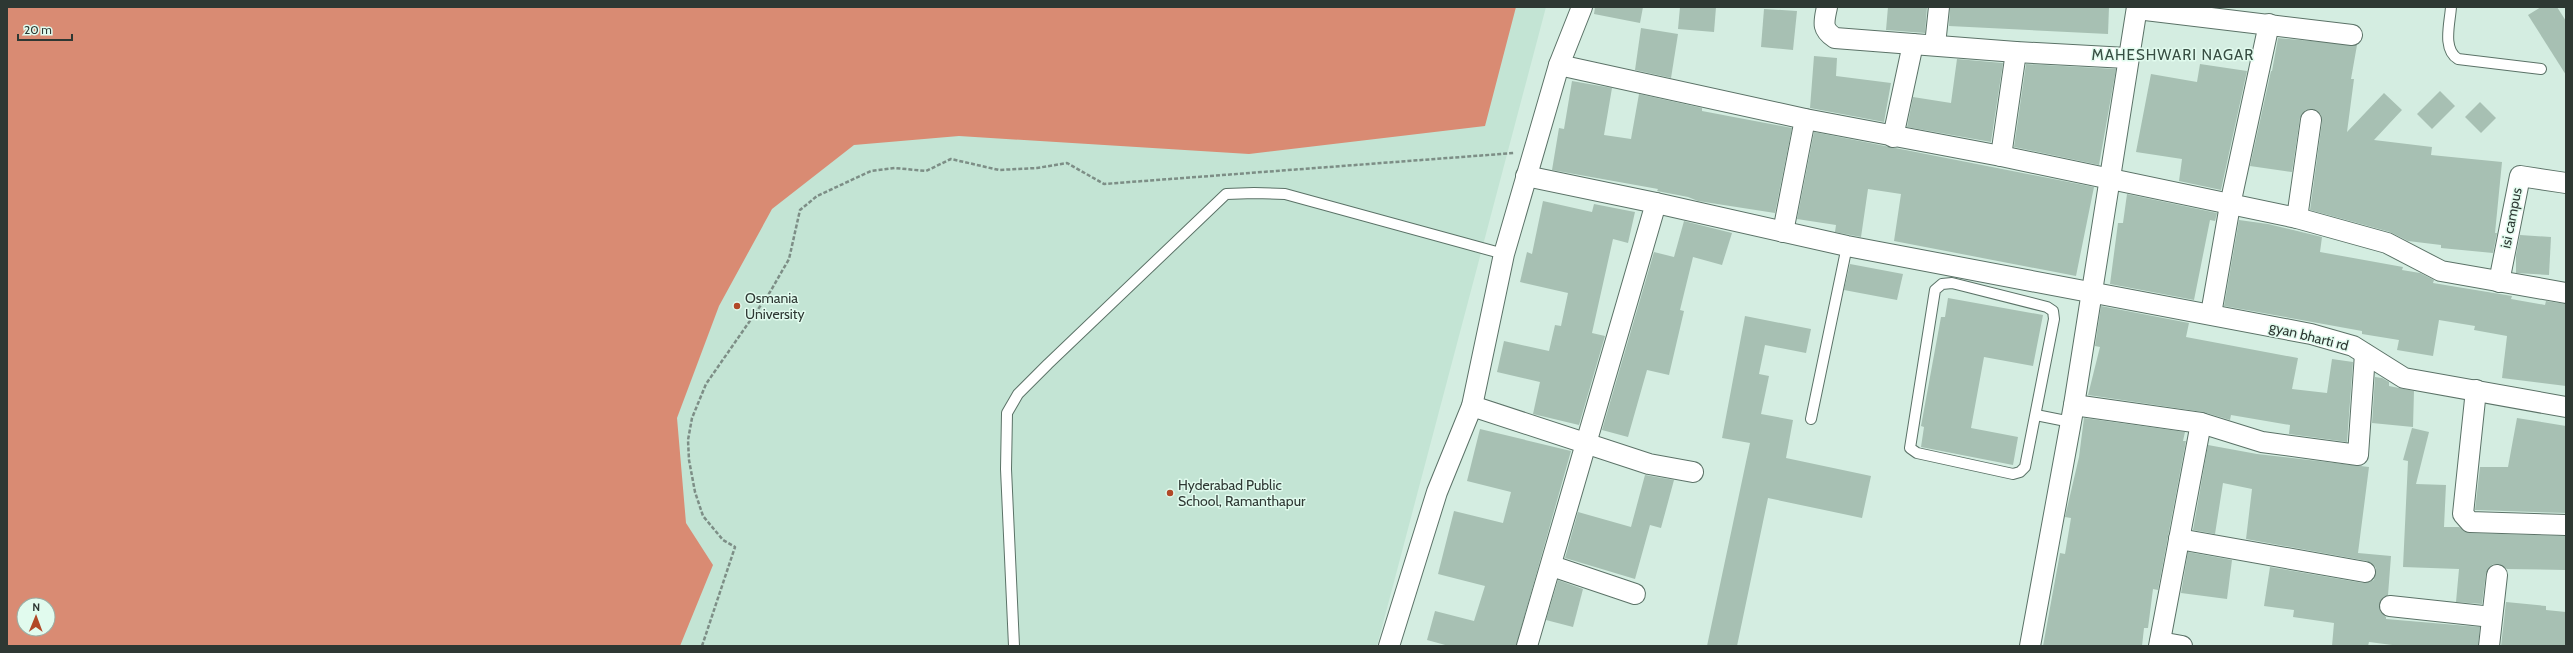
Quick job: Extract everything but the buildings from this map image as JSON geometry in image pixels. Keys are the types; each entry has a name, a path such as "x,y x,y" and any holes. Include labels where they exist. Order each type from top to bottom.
{"street":[{"path":"1396,644 1437,492 1472,406 1504,254 1526,176 1559,65 1582,7"},
{"path":"1827,7 1823,24 1826,32 1835,38 2016,52 2127,58"},
{"path":"1935,46 1939,7"},
{"path":"2030,646 2072,414 2110,180 2127,58 2137,8 2352,35"},
{"path":"2211,314 2230,205 2269,24"},
{"path":"1893,136 1914,44"},
{"path":"2001,156 2016,52"},
{"path":"1559,65 1805,119 2001,156 2297,218 2387,243 2442,271 2566,293"},
{"path":"1783,232 1805,119"},
{"path":"2297,218 2311,120"},
{"name":"gyan bharti rd","path":"1526,176 1656,202 1847,246 2091,294 2211,314 2311,334 2353,346 2404,378 2566,407"},
{"name":"isi campus","path":"2499,282 2520,176 2566,183"},
{"path":"1527,646 1588,443 1656,202"},
{"path":"2072,414 2201,423 2262,442 2358,455 2365,354"},
{"path":"2476,390 2463,514 2470,522 2566,525"},
{"path":"1472,406 1649,464 1693,472"},
{"path":"2182,646 2160,644 2201,423"},
{"path":"2180,539 2365,572"},
{"path":"1552,566 1635,594"},
{"path":"2489,646 2497,575"},
{"path":"2390,606 2492,616"}],"lane":[{"path":"2450,7 2448,49 2458,59 2541,69"},
{"path":"1014,646 1006,469 1007,413 1018,394 1226,194 1254,192 1292,196 1504,254"},
{"path":"1811,419 1847,246"},
{"path":"1952,283 2047,307 2053,311 2054,319 2036,414 2025,467 2020,472 2013,474 1924,455 1910,448 1935,290 1942,284 1952,283"},
{"path":"2036,414 2072,414"}],"path":[{"path":"702,646 735,547 723,540 703,516 689,460 688,440 692,418 706,384 770,292 789,259 800,210 817,196 871,170 895,168 926,172 951,159 999,170 1037,168 1067,163 1104,184 1517,153"}],"shaded area":[{"name":"Osmania University","path":"7,7 1546,7 1377,646 7,646"},
{"name":"Osmania University","path":"7,7 1516,7 1485,126 1249,154 959,136 854,145 772,209 719,306 677,418 686,523 713,565 680,646 7,646"}],"place":[{"name":"Osmania University","path":"737,306"},
{"name":"Hyderabad Public School, Ramanthapur","path":"1170,493"}],"district":[{"name":"MAHESHWARI NAGAR","path":"2173,55"}]}
